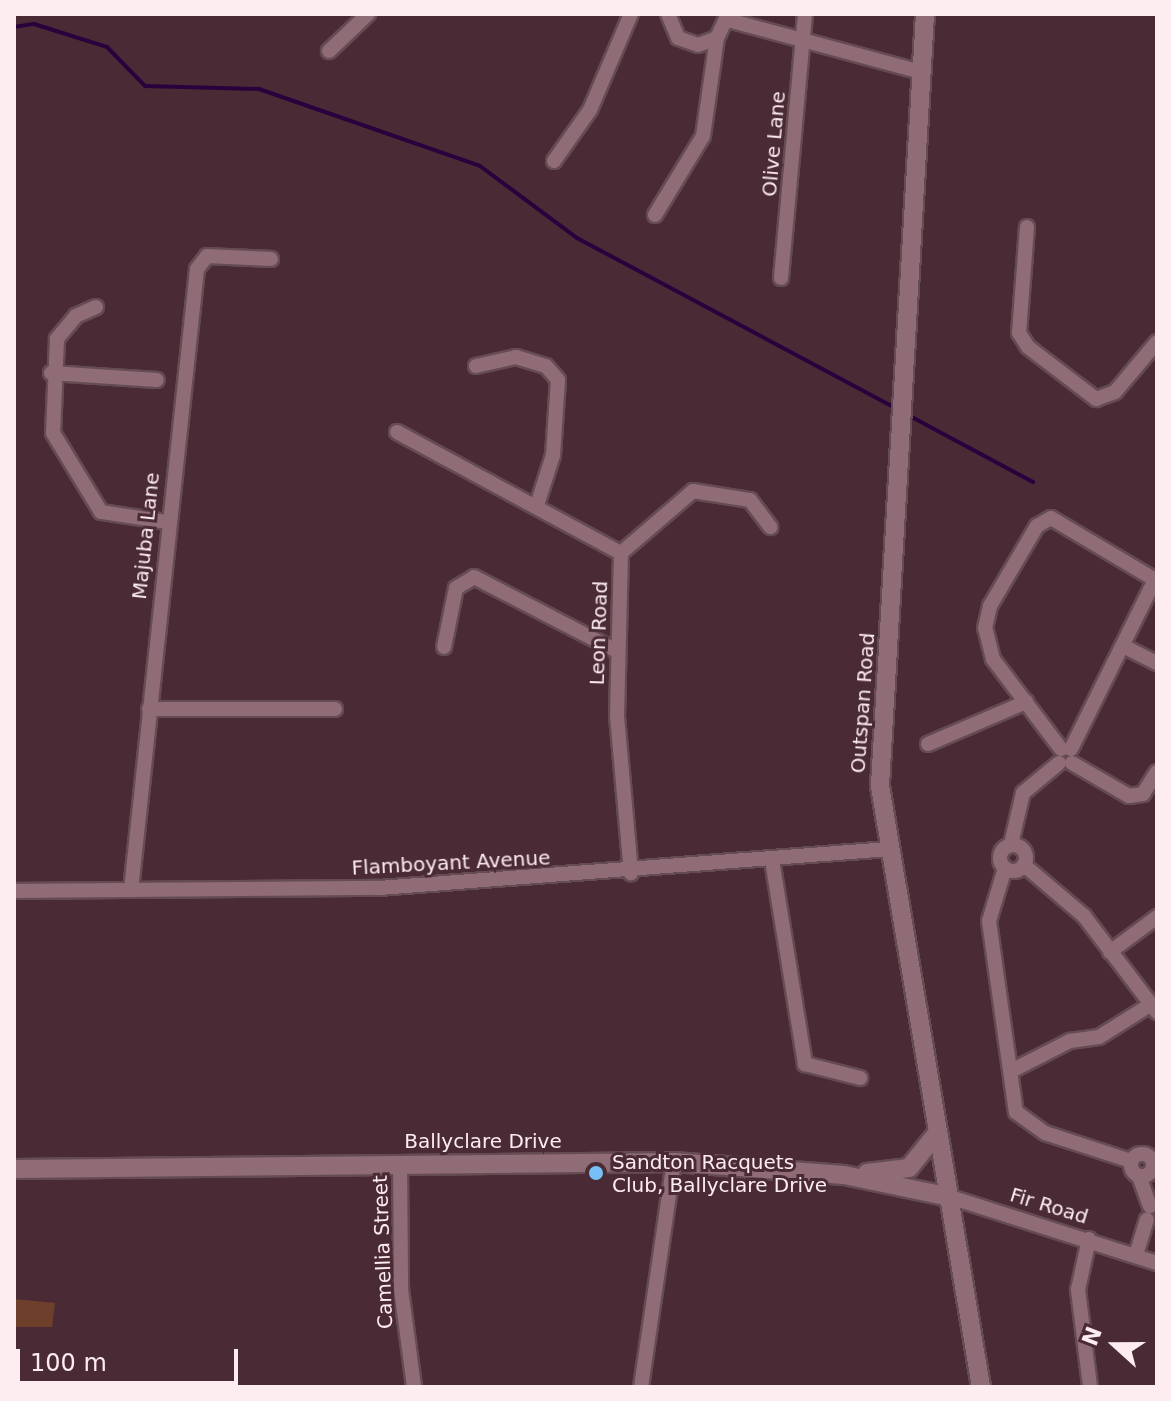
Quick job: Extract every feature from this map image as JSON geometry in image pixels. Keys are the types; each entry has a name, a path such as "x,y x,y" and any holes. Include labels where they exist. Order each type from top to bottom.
{"street":[{"path":"329,51 368,14"},
{"path":"554,161 590,110 631,14"},
{"path":"668,14 687,43 717,38"},
{"name":"Olive Lane","path":"781,278 805,14"},
{"name":"Outspan Road","path":"925,14 880,786 981,1387"},
{"path":"655,215 703,136 717,38 728,17 803,41 921,72"},
{"path":"1027,227 1019,333 1028,347 1096,399 1115,392 1157,342"},
{"name":"Majuba Lane","path":"131,890 167,522 199,261 271,259"},
{"path":"96,307 64,327 51,373 53,433 95,506 110,515 167,522"},
{"path":"476,366 516,357 546,366 558,380 553,455 537,505"},
{"path":"51,373 157,380"},
{"name":"Leon Road","path":"397,432 621,553 617,651 631,873"},
{"path":"621,553 693,491 750,500 770,527"},
{"path":"1136,1255 1148,1216 1151,1169 1142,1153 1131,1161 1024,1122 989,921 1005,868 1000,855 1011,844 1023,793 1066,756 1127,648 1156,580 1056,518 1037,526 990,606 985,628 993,659 1066,756 1129,796 1143,794 1157,772"},
{"path":"444,647 456,588 474,577 617,651"},
{"path":"1127,648 1157,663"},
{"path":"928,744 1026,702"},
{"path":"149,709 335,709"},
{"path":"1011,844 1024,851 1024,865"},
{"name":"Flamboyant Avenue","path":"14,891 379,888 631,873 889,849"},
{"path":"772,860 805,1064 860,1078"},
{"path":"1005,868 1024,865 1070,901 1154,1008 1099,1037 1070,1041 1015,1069"},
{"path":"1110,952 1157,917"},
{"path":"844,1175 909,1168 938,1132"},
{"path":"641,1387 674,1162"},
{"name":"Ballyclare Drive","path":"14,1169 674,1162 844,1175 950,1197"},
{"name":"Camellia Street","path":"400,1163 401,1289 414,1387"},
{"name":"Fir Road","path":"950,1197 1156,1261"},
{"path":"1089,1239 1078,1290 1090,1387"}],"shaded area":[{"path":"14,1299 55,1303 52,1327 14,1327"}],"waterway":[{"path":"14,27 34,24 107,47 145,86 259,89 480,166 577,238 897,409"},
{"path":"908,415 1033,482"}],"place":[{"name":"Sandton Racquets Club, Ballyclare Drive","path":"596,1173"}]}
